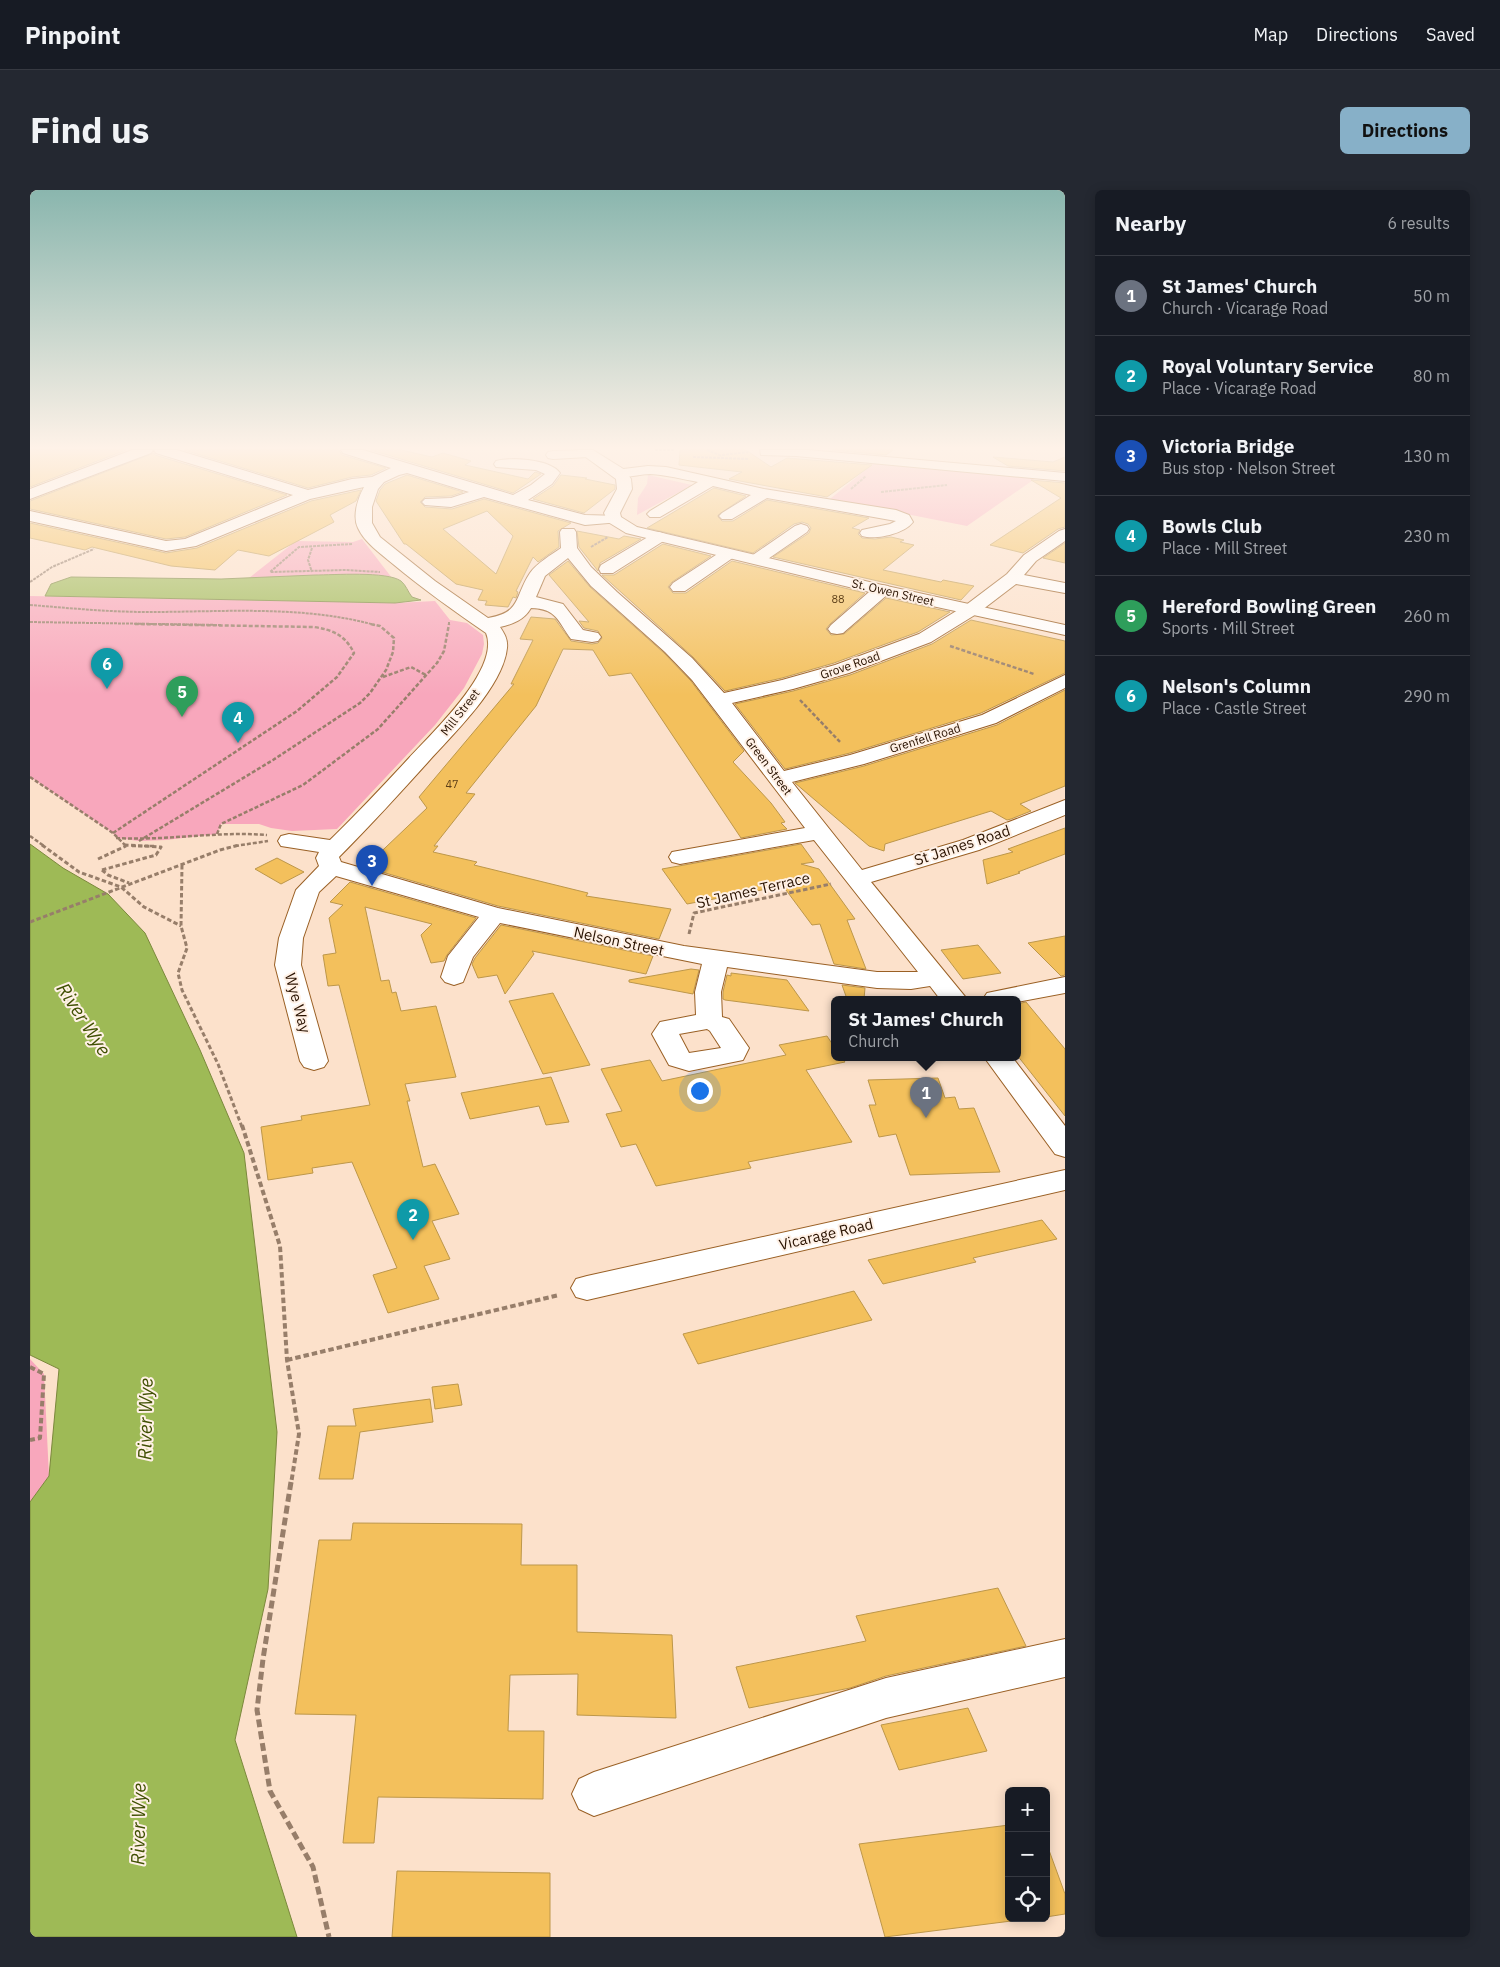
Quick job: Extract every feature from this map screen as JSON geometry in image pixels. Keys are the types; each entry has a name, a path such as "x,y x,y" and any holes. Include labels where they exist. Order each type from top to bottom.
{"main road":[{"path":"101,532 166,546 176,546 190,543 218,532"},
{"path":"369,532 374,540 418,576 486,624 507,620 520,610 538,574 548,566 576,558"},
{"path":"568,532 567,538 576,558"},
{"name":"St. Owen Street","path":"638,532 882,590 1065,630"},
{"path":"756,560 797,532"},
{"name":"Grove Road","path":"720,700 786,686 842,669 925,638 972,609 1013,578 1030,558 1065,534"},
{"path":"607,569 659,537"},
{"path":"679,587 728,554"},
{"path":"548,566 568,565 576,558"},
{"name":"Green Street","path":"576,558 616,603 687,663 720,700 779,780 951,996"},
{"path":"1013,578 1064,586"},
{"path":"836,629 882,590"},
{"path":"524,602 552,604 560,608 577,635 592,637"},
{"name":"Mill Street","path":"333,858 449,727 478,690 496,655 498,644 497,636 486,624"},
{"name":"Grenfell Road","path":"779,780 857,760 922,738 989,719 1063,682"},
{"name":"St James Road","path":"857,878 971,845 1065,808"},
{"path":"680,857 820,832"},
{"path":"289,840 333,858"},
{"name":"Nelson Street","path":"333,858 494,914 716,959 833,987 936,978"},
{"name":"Wye Way","path":"314,1061 288,965 291,938 308,890 333,858"},
{"path":"454,977 461,956 494,914"},
{"path":"710,1021 708,992 716,959"},
{"path":"1011,996 1065,985"},
{"path":"1001,1061 1065,1147"},
{"name":"Vicarage Road","path":"587,1288 1065,1180"},
{"path":"594,1794 886,1698 1065,1658"}],"path":[{"path":"576,558 608,532"},
{"path":"30,582 52,567 122,536"},
{"path":"312,572 307,564 308,556 312,548 317,545 357,544 374,540"},
{"path":"312,548 299,547 270,572 346,570 418,576"},
{"path":"30,605 124,612 321,614 357,618 383,626 390,631 394,638 395,645 382,677 366,698 280,756 139,841"},
{"path":"217,834 221,824 303,784 378,728 426,675 444,651 450,620"},
{"path":"30,622 305,626 332,630 349,640 354,653 337,677 303,707 113,833"},
{"path":"925,638 1063,682"},
{"path":"382,677 411,667 426,675"},
{"path":"786,686 857,760"},
{"path":"30,777 113,833 126,846"},
{"path":"116,838 139,841 231,832 251,832 289,840"},
{"path":"30,836 79,872 121,887 144,908 181,926"},
{"path":"30,922 108,894 129,883 241,844 289,840"},
{"path":"98,859 126,846 150,845 161,847 156,855 102,870 108,875 129,883"},
{"path":"182,865 181,926 186,948 178,973 182,990 218,1064 241,1123 280,1246 287,1360 299,1434 263,1659 258,1710 270,1792 313,1867 329,1937"},
{"name":"St James Terrace","path":"684,954 694,913 857,878"},
{"path":"287,1360 587,1288"},
{"path":"30,1366 44,1374 40,1438 30,1440"}],"shaded area":[{"path":"362,539 392,578 367,575 249,578 296,541 353,542"},
{"path":"30,596 395,603 435,601 450,620 467,623 483,635 484,644 482,654 464,688 435,725 337,829 292,831 259,824 221,824 217,834 139,841 116,838 113,833 30,777"},
{"path":"30,1359 44,1374 49,1476 30,1502"}],"water":[{"path":"346,574 394,578 403,583 412,597 421,600 395,603 45,596 51,584 71,577 221,579"},
{"name":"River Wye","path":"30,844 63,868 108,894 145,933 200,1050 244,1153 277,1432 268,1589 235,1740 297,1937 30,1937 30,1502 49,1476 59,1369 30,1355"}],"building":[{"path":"30,532 69,532 166,553 197,548 237,532 316,532 269,556 238,550 215,570 171,566 92,547 85,550 30,538"},
{"path":"132,532 198,532 185,537 166,539"},
{"path":"396,532 446,532 496,574 513,536 508,532 558,532 559,547 538,562 533,557 516,591 518,592 516,598 513,597 508,607 485,605 487,601 478,600 483,590 456,584 404,544"},
{"path":"577,532 619,539 624,536 641,539 600,563 598,571 579,547"},
{"path":"662,532 783,532 753,553"},
{"path":"859,532 858,534 862,538 891,537 904,540 900,542 914,545 883,570 941,582 943,580 974,586 961,600 773,557 809,533"},
{"path":"1010,532 1054,532 1023,553 990,545"},
{"path":"1065,543 1065,563 1043,558"},
{"path":"663,544 711,556 672,582 668,587 673,593 686,593 732,561 865,593 830,624 826,629 831,635 844,634 886,598 950,612 918,632 834,663 782,678 725,691 693,657 602,575 614,575"},
{"path":"568,561 590,587 664,653 691,681 744,751 733,762 771,803 785,822 781,823 787,829 741,838 631,673 609,676 593,650 563,649 536,706 466,793 475,794 434,846 438,846 433,852 477,862 474,865 588,893 586,896 671,909 659,939 498,906 365,867 427,808 419,797 514,684 511,684 533,640 520,639 531,617 555,619 571,641 592,644 598,643 602,638 598,631 584,628 579,621 589,622 549,575"},
{"path":"971,620 1065,641 1065,673 981,713 850,753 785,769 735,704 793,691 850,675 932,644"},
{"path":"1065,690 1065,786 1020,804 1031,811 1011,819 1007,820 991,811 885,844 884,851 869,846 795,783 864,766 997,725"},
{"path":"1065,828 1065,854 1018,872 1020,873 987,884 983,860 1013,852 1008,849"},
{"path":"801,844 814,862 801,864 819,869 855,919 847,920 866,969 834,964 820,924 812,925 783,886 687,904 662,869"},
{"path":"277,858 304,872 281,884 255,869"},
{"path":"350,882 476,918 444,961 431,963 421,935 432,924 365,907 381,981 389,980 392,993 396,992 401,1011 436,1006 456,1077 405,1084 410,1101 407,1101 423,1167 435,1164 459,1214 432,1221 450,1259 424,1266 439,1299 388,1313 373,1275 397,1268 352,1162 312,1168 313,1173 268,1180 261,1127 302,1120 301,1116 370,1105 339,985 328,986 323,955 336,953 329,918 343,905 330,902"},
{"path":"501,925 653,956 646,974 532,951 534,954 505,994 497,975 478,978 472,964"},
{"path":"1065,936 1065,975 1061,976 1028,943"},
{"path":"978,945 1001,973 963,979 941,950"},
{"path":"691,969 699,970 693,994 629,982 629,980"},
{"path":"731,973 787,980 809,1011 725,1000 723,999 723,992 727,975 731,976"},
{"path":"842,985 865,988 864,996 846,996"},
{"path":"553,993 590,1065 543,1074 509,1001"},
{"path":"1026,1002 1065,1049 1065,1116 1021,1060 1021,1003"},
{"path":"827,1036 831,1042 831,1061 845,1062 806,1070 852,1142 748,1162 751,1168 656,1186 636,1144 621,1147 606,1114 622,1111 601,1069 650,1060 662,1081 786,1055 779,1045"},
{"path":"551,1077 569,1122 546,1125 539,1106 470,1119 461,1093"},
{"path":"938,1078 945,1098 955,1097 959,1109 974,1108 1000,1172 910,1175 896,1134 879,1137 869,1105 876,1105 868,1080"},
{"path":"1042,1220 1057,1239 973,1258 976,1262 883,1284 868,1260"},
{"path":"854,1291 872,1320 698,1364 683,1334"},
{"path":"458,1384 462,1405 435,1409 432,1387"},
{"path":"430,1399 433,1422 360,1432 353,1479 319,1479 328,1426 356,1426 353,1409"},
{"path":"353,1523 522,1524 521,1565 577,1565 577,1632 672,1635 676,1718 577,1715 578,1674 510,1675 508,1731 544,1731 543,1799 378,1797 374,1843 343,1843 356,1715 295,1714 319,1540 351,1540"},
{"path":"998,1588 1026,1646 886,1676 850,1688 749,1708 736,1667 866,1641 856,1616"},
{"path":"968,1708 987,1751 899,1770 881,1725"},
{"path":"1005,1826 1005,1922 885,1937 859,1844"},
{"path":"1050,1853 1065,1894 1065,1914 1050,1916"},
{"path":"397,1871 550,1873 550,1937 392,1937"}],"place":[{"name":"Nelson's Column","path":"107,689"},
{"name":"Hereford Bowling Green","path":"182,717"},
{"name":"Bowls Club","path":"238,743"},
{"name":"Victoria Bridge","path":"372,886"},
{"name":"St James' Church","path":"926,1118"},
{"name":"Royal Voluntary Service","path":"413,1240"}]}
